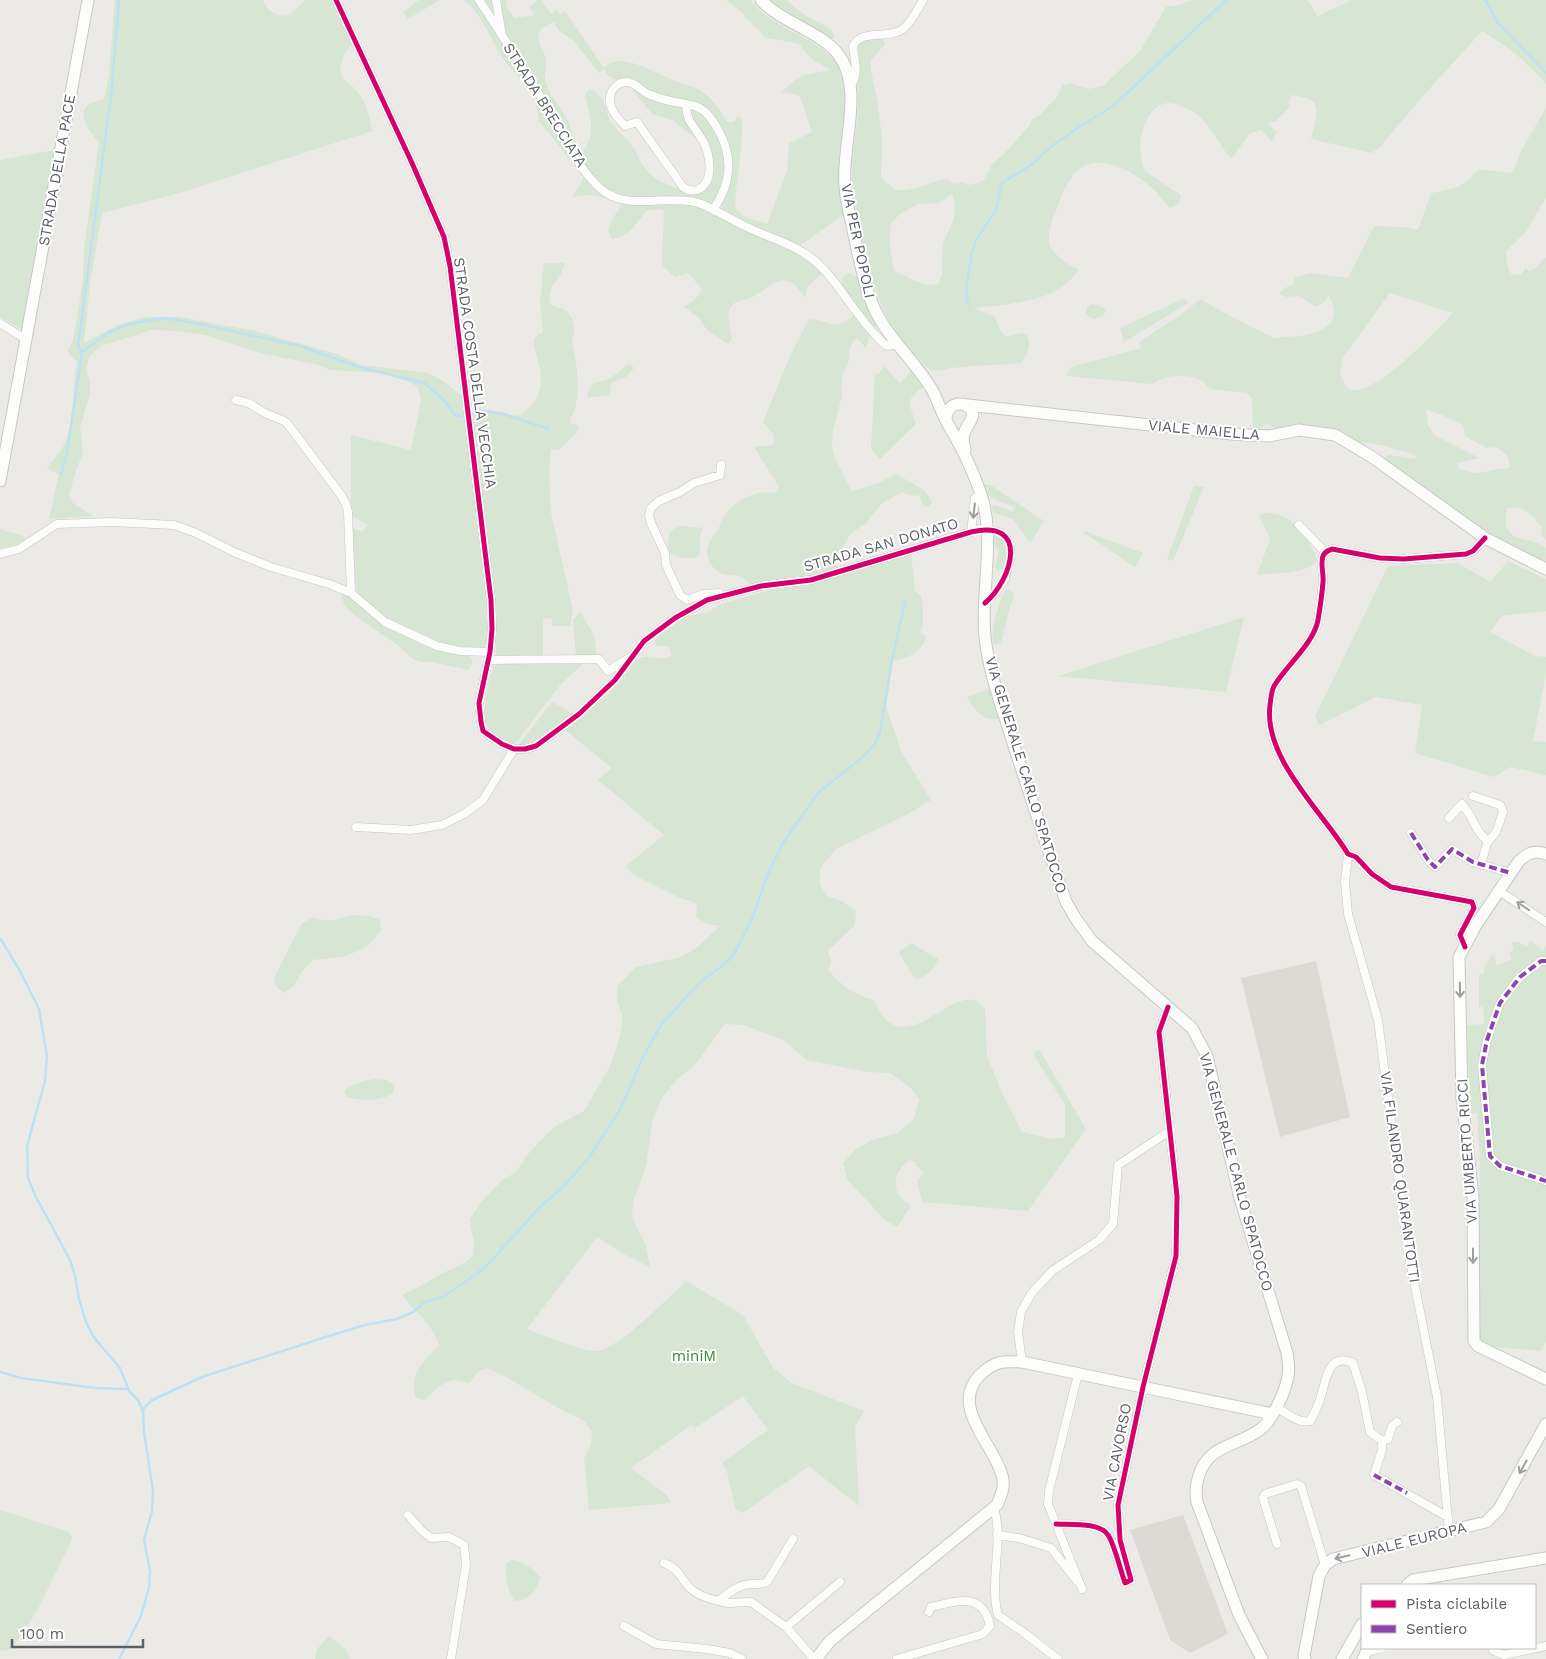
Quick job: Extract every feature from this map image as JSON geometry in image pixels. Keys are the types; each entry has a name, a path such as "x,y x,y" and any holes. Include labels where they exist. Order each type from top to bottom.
{"main road":[{"name":"STRADA DELLA PACE","path":"0,481 88,0"},
{"name":"VIA PER POPOLI","path":"761,0 775,13 832,48 840,57 850,85 850,114 844,162 845,189 870,299 875,312 897,344 931,387 946,399 959,404"},
{"name":"VIA PER POPOLI","path":"931,387 948,423"},
{"name":"VIALE MAIELLA","path":"959,404 1232,434 1269,436 1299,430 1335,435 1375,459 1485,538 1546,569"},
{"path":"959,404 971,411 969,425 959,430 948,423 949,409 959,404"},
{"name":"VIALE MAIELLA","path":"969,425 982,415 1002,409"},
{"name":"VIA GENERALE CARLO SPATOCCO","path":"948,423 966,457 980,494 986,523 985,632 987,652 1005,718 1066,902 1092,941 1192,1028 1207,1056 1240,1198 1288,1353 1289,1374 1287,1382 1267,1423 1258,1431 1210,1455 1199,1474 1196,1494 1197,1502 1239,1615 1262,1659"},
{"name":"VIA GENERALE CARLO SPATOCCO","path":"966,457 963,441 964,433 969,425"},
{"name":"VIA UMBERTO RICCI","path":"1546,854 1537,851 1526,855 1519,861 1476,925 1459,957 1462,1089 1473,1197 1474,1341 1478,1346 1546,1379"},
{"path":"815,1659 830,1641 997,1505 1004,1489 1001,1472 973,1420 969,1398 974,1381 989,1366 1003,1362 1022,1362 1274,1411"},
{"name":"VIALE EUROPA","path":"1325,1565 1333,1560 1486,1522 1499,1510 1546,1424"},
{"path":"1408,1584 1414,1580 1546,1558"},
{"path":"1305,1659 1317,1583 1325,1565"},
{"path":"1342,1659 1361,1626"}],"street":[{"name":"STRADA COSTA DELLA VECCHIA","path":"336,0 412,163 444,237 450,266 489,581 492,629 489,656"},
{"name":"STRADA BRECCIATA","path":"479,0 501,32 569,148 586,172 611,196 626,201 686,200 702,204 806,254 827,273 866,325 883,343 887,346 897,344"},
{"path":"496,0 501,32"},
{"path":"850,85 856,76 854,43 864,37 894,33 904,28 922,0"},
{"path":"686,104 689,118 704,142 709,159 709,172 706,182 700,188 692,190 686,190 683,187 637,122 625,126 619,120 610,103 610,94 620,83 628,82 648,94 674,102 686,104 698,106 703,109 715,125 727,149 728,173 726,187 713,210"},
{"path":"0,323 25,339"},
{"path":"236,400 251,403 267,414 287,423 341,495 348,512 351,593"},
{"name":"STRADA SAN DONATO","path":"721,465 720,475 694,482 687,488 659,501 651,508 649,515 665,553 666,565 680,595 687,600 702,594 734,593"},
{"name":"STRADA SAN DONATO","path":"971,532 975,498 980,494"},
{"name":"STRADA SAN DONATO","path":"0,554 19,549 57,524 112,522 174,525 271,567 351,593 385,622 437,646 489,656 599,659 608,671 634,655"},
{"path":"1299,525 1325,552"},
{"name":"STRADA SAN DONATO","path":"514,749 536,746 579,714 615,680 644,642 675,618 708,600 761,586 811,580 980,530"},
{"path":"1464,947 1460,935 1474,908 1472,902 1391,887 1372,874 1356,857 1348,854 1282,762 1273,737 1269,712 1272,688 1304,648 1318,623 1323,582 1322,558 1325,552 1332,549 1380,558 1404,559 1466,554 1473,551 1485,538"},
{"path":"985,603 998,590 1005,578 996,581 986,581"},
{"path":"356,827 411,830 442,825 464,814 484,800 514,749 502,744 483,731 479,703 489,656"},
{"path":"1473,796 1500,805 1503,811 1496,832 1488,841 1481,865"},
{"path":"1449,818 1462,804 1470,812 1479,833 1488,841"},
{"path":"1411,833 1428,860 1435,867 1452,849 1473,862 1511,874"},
{"name":"VIA FILANDRO QUARANTOTTI","path":"1348,854 1345,882 1348,914 1378,1020 1407,1246 1437,1397 1449,1532"},
{"path":"1499,891 1546,922"},
{"path":"1546,961 1541,961 1520,977 1500,1003 1487,1040 1482,1065 1490,1156 1500,1166 1546,1181"},
{"name":"VIA CAVORSO","path":"1056,1524 1089,1525 1099,1528 1108,1534 1125,1583 1131,1580 1120,1540 1118,1505 1143,1387 1176,1256 1177,1196 1159,1032 1168,1007"},
{"path":"1022,1362 1018,1332 1022,1312 1031,1294 1052,1271 1099,1240 1113,1224 1118,1165 1171,1130"},
{"path":"1274,1411 1300,1421 1310,1421 1320,1400 1329,1368 1335,1363 1348,1360 1353,1363 1360,1385 1370,1432 1382,1441"},
{"path":"996,1535 1019,1538 1051,1548 1081,1586 1048,1504 1049,1491 1078,1374"},
{"path":"1382,1441 1388,1439 1392,1426 1397,1422"},
{"path":"1382,1441 1382,1450 1374,1475 1448,1516"},
{"path":"1277,1544 1263,1498 1265,1494 1297,1484 1300,1486 1325,1565"},
{"path":"994,1508 996,1514 995,1602 998,1615 1058,1659"},
{"path":"408,1515 420,1530 431,1538 449,1537 464,1545 466,1565 451,1659"},
{"path":"719,1601 739,1587 750,1584 760,1585 768,1582 793,1539"},
{"path":"664,1563 674,1567 690,1588 704,1598 728,1603 751,1602 786,1627 815,1659"},
{"path":"786,1627 840,1582"},
{"path":"897,1659 983,1634 990,1626 988,1614 979,1605 965,1601 931,1607 928,1612"},
{"path":"624,1626 656,1644 730,1653 742,1659"},
{"path":"1366,1653 1379,1649"},
{"path":"1493,1649 1504,1655 1532,1649"}],"shaded area":[{"path":"1316,961 1350,1117 1280,1137 1241,978"},
{"path":"1183,1515 1228,1634 1190,1653 1170,1640 1130,1530"}],"green space":[{"path":"115,0 263,0 271,11 284,16 293,12 305,0 332,0 352,43 343,57 342,77 357,91 364,102 372,131 176,194 102,213 90,284 84,343 118,325 146,317 180,317 255,331 337,354 361,365 428,373 443,381 462,396 480,525 489,615 487,646 478,649 461,650 438,644 390,622 358,596 355,581 352,528 363,532 367,524 351,516 351,435 411,450 421,400 418,387 407,381 381,373 330,370 319,365 260,353 206,335 176,331 152,330 101,346 89,357 86,368 90,383 90,394 80,428 83,453 69,495 73,503 93,516 49,519 59,474 47,469 63,447 70,427 77,362 67,351 75,330 83,280 84,250 99,142 92,135 83,114 84,109 88,105 104,99 109,75"},
{"path":"419,0 440,0 408,19 403,12"},
{"path":"464,0 507,0 506,6 514,18 534,15 530,7 537,0 541,0 551,14 557,9 560,15 565,11 604,68 610,63 617,61 636,64 705,93 727,122 734,122 738,116 742,120 742,131 735,207 744,217 767,224 787,171 789,143 812,132 800,97 795,94 781,92 804,75 831,70 810,58 800,45 765,38 739,10 726,0 751,0 774,21 829,54 839,66 846,80 847,221 842,216 799,246 795,245 795,253 809,261 822,273 808,286 805,298 792,283 787,280 781,280 751,298 732,305 728,315 732,339 728,344 707,330 699,318 683,306 694,300 702,290 689,273 675,277 662,266 664,211 660,209 646,211 636,225 618,238 612,239 608,230 612,219 622,205 598,196 573,197 584,177 539,121 536,104 536,86 528,75 519,77 509,66 471,6","holes":["554,22 558,30 574,41 599,73 604,69 612,78 625,80 652,114 672,120 698,140 711,156 708,183 688,192 651,175 642,165 631,144 612,123 602,99 590,89 585,94 591,131 587,146 582,153 565,116 546,84 546,59 538,36 543,28"]},
{"path":"770,0 787,0 803,14 831,29 835,37 831,39 774,6"},
{"path":"1192,0 1308,0 1317,16 1319,16 1352,0 1546,0 1546,84 1516,54 1482,31 1379,148 1372,153 1311,139 1316,120 1316,111 1314,102 1306,98 1292,95 1288,103 1290,106 1275,122 1268,124 1277,132 1272,141 1261,130 1250,133 1231,159 1208,126 1197,115 1175,104 1162,105 1149,115 1145,123 1140,149 1141,160 1145,171 1181,195 1179,204 1170,208 1155,190 1126,170 1106,163 1086,165 1070,179 1062,194 1049,232 1050,245 1058,257 1079,270 1068,282 1049,294 1024,301 974,308 995,317 999,328 1006,337 1022,333 1027,334 1028,350 1021,363 951,368 939,371 927,367 899,336 883,309 872,281 861,235 852,180 858,112 856,44 862,39 882,37 885,44 871,60 871,70 878,104 882,140 881,175 885,182 896,190 906,190 947,179 954,184 962,182 969,185 983,181 993,163 1004,154 1029,126 1032,119 1039,115 1055,99 1062,85 1071,83 1089,89 1104,85 1139,52 1166,7 1176,6","holes":["952,194 955,205 954,219 943,243 942,275 938,284 921,283 894,271 889,239 891,223 900,214 918,204 939,203"]},
{"path":"1546,108 1546,198 1524,234 1506,252 1511,274 1520,275 1526,268 1528,271 1536,268 1546,257 1546,540 1541,534 1542,527 1531,515 1523,510 1518,508 1507,509 1506,521 1508,529 1512,534 1546,548 1546,565 1482,534 1384,458 1389,455 1415,459 1417,457 1413,454 1381,445 1359,442 1337,434 1278,429 1266,424 1256,431 1253,429 1252,398 1247,393 1210,389 1196,378 1176,376 1152,384 1068,376 1066,374 1071,367 1141,348 1139,342 1201,299 1239,321 1276,338 1305,335 1324,329 1334,316 1333,307 1328,295 1325,302 1316,307 1299,296 1286,297 1280,294 1285,288 1294,284 1294,277 1312,273 1348,278 1374,226 1403,227 1418,230 1431,193 1458,187 1478,169 1512,173 1521,151","holes":["1390,293 1453,313 1410,356 1384,377 1362,389 1350,390 1345,385 1340,374 1343,357","1426,410 1440,414 1463,425 1465,436 1487,448 1496,447 1507,455 1510,466 1507,469 1479,473 1459,468 1457,463 1479,458 1434,435 1428,425"]},
{"path":"54,150 23,330 0,317 0,160"},
{"path":"544,263 564,263 561,274 550,292 550,304 568,312 574,329 572,341 576,364 577,389 575,407 570,423 579,426 577,433 558,450 551,449 549,472 551,513 573,610 570,626 552,626 552,619 543,618 543,657 496,657 494,591 473,414 479,409 518,416 531,405 539,393 541,378 534,338 543,332 540,301"},
{"path":"848,273 857,277 879,325 878,327 873,327 845,291 841,279"},
{"path":"1183,299 1188,303 1124,342 1120,328"},
{"path":"1091,304 1106,309 1104,315 1094,319 1089,317 1085,313 1087,307"},
{"path":"855,315 870,334 866,348 858,339 850,347 848,364 842,377 842,395 833,432 832,447 834,457 852,491 878,483 896,474 924,490 932,502 929,507 923,506 919,495 914,496 902,492 881,504 866,523 849,535 844,546 833,558 838,567 811,577 751,586 741,577 717,571 709,561 707,551 709,543 724,516 743,499 755,494 775,493 779,487 754,447 773,445 774,435 763,422 790,356 809,319 837,324"},
{"path":"627,365 631,365 634,368 626,377 611,383 610,395 587,398 590,387 594,383 610,378"},
{"path":"884,366 900,383 913,370 925,386 914,394 910,402 916,424 880,459 871,448 875,373 878,375"},
{"path":"985,484 992,486 1044,521 1030,543 1013,519 993,512 992,505 1013,512 1014,507 990,497 985,489"},
{"path":"1194,486 1204,487 1173,561 1167,559"},
{"path":"1267,513 1282,516 1294,523 1306,539 1318,561 1311,566 1297,571 1257,575 1270,539 1259,515"},
{"path":"684,526 703,528 700,535 698,557 683,558 669,553 669,535 671,531"},
{"path":"0,529 23,536 25,539 12,546 0,548"},
{"path":"1084,531 1143,553 1135,567"},
{"path":"993,534 1005,539 1009,551 1007,563 997,572 995,566 999,552 993,542"},
{"name":"miniM","path":"911,554 915,591 921,596 923,604 923,625 920,631 926,637 921,647 914,654 893,661 886,707 902,753 931,800 910,813 836,849 820,868 820,885 827,896 839,900 856,910 855,925 828,951 831,961 828,970 849,989 874,1000 884,1018 897,1026 909,1026 920,1023 956,1003 966,1000 978,1002 985,1008 987,1056 1003,1095 1022,1132 1052,1139 1065,1137 1065,1105 1033,1054 1039,1049 1086,1129 1028,1211 922,1202 917,1181 924,1173 915,1165 916,1162 910,1160 899,1171 896,1180 899,1195 911,1206 897,1227 885,1220 847,1179 843,1163 855,1150 872,1140 898,1133 914,1119 919,1100 911,1088 890,1073 867,1072 807,1060 785,1041 744,1025 725,1024 694,1066 676,1080 662,1098 653,1119 646,1166 633,1202 632,1217 646,1246 650,1267 627,1256 597,1237 527,1329 562,1342 596,1351 617,1342 629,1333 686,1281 743,1315 773,1368 792,1383 864,1411 855,1427 859,1506 809,1466 743,1513 736,1510 727,1472 722,1463 768,1430 743,1396 695,1428 691,1425 631,1468 667,1495 671,1503 589,1510 584,1459 591,1445 592,1432 585,1422 487,1368 478,1372 469,1383 453,1380 441,1385 424,1400 416,1398 415,1382 418,1369 439,1346 433,1331 402,1295 462,1264 473,1256 474,1241 470,1219 480,1204 502,1180 515,1173 529,1153 554,1127 584,1111 609,1068 618,1044 623,1018 617,1000 618,986 636,967 678,958 694,950 720,926 708,924 696,916 696,903 680,898 633,875 626,866 664,835 598,780 612,768 564,729 612,690 639,659 644,657 667,658 671,656 671,651 667,646 659,646 653,643 659,636 685,617 708,612 719,605 781,587 823,581"},
{"path":"1508,561 1546,579 1546,611 1502,616 1490,632 1535,656 1546,657 1546,673 1533,741 1546,742 1546,775 1510,767 1494,777 1415,753 1422,705 1376,697 1319,725 1315,717 1388,566 1458,563 1490,582"},
{"path":"1009,589 1014,594 1013,600 1002,640 999,644 994,644 995,617 1005,590"},
{"path":"344,593 352,596 379,621 445,650 468,655 472,660 472,664 468,670 432,662 420,662 411,658 400,647 345,606 341,596"},
{"path":"580,612 595,637 596,656 576,656 573,620"},
{"path":"1244,617 1226,692 1058,676"},
{"path":"502,662 580,663 581,666 561,684 514,745 500,740 492,733 487,724 485,702 493,667"},
{"path":"992,688 1000,719 984,717 976,711 967,697"},
{"path":"552,702 574,714 542,738 520,746 520,743"},
{"path":"350,915 369,916 380,920 381,930 368,946 342,957 313,960 302,971 295,984 285,993 277,988 274,980 276,974 302,923 312,918 331,920"},
{"path":"1530,941 1543,951 1546,946 1546,1342 1541,1351 1484,1346 1477,1339 1480,1162 1477,1113 1471,1113 1466,1025 1484,1024 1483,1007 1479,1007 1479,975 1484,973 1485,965 1493,954 1497,965 1512,959 1509,953 1514,950 1511,943 1518,942 1527,947"},
{"path":"911,943 938,959 935,966 919,979 914,978 899,952"},
{"path":"375,1079 387,1080 394,1085 393,1093 382,1098 370,1100 347,1097 344,1091 348,1088"},
{"path":"0,1510 69,1532 72,1536 71,1542 37,1611 14,1645 9,1650 2,1651 0,1650"},
{"path":"511,1560 527,1565 540,1577 532,1594 524,1599 515,1601 507,1584 506,1574 506,1564"},
{"path":"329,1636 347,1650 350,1659 315,1659 317,1649"}],"waterway":[{"path":"82,352 78,346 112,88 119,0"},
{"path":"968,305 966,290 972,253 976,240 996,210 1002,183 1031,165 1051,147 1080,126 1107,110 1226,0"},
{"path":"1485,0 1498,23 1546,73"},
{"path":"61,475 67,453 82,352 108,333 129,324 164,318 300,346 359,367 424,383 444,400 455,415 462,417"},
{"path":"473,415 479,410 504,414 549,429"},
{"path":"143,1411 152,1400 202,1377 365,1325 397,1319 413,1312 425,1302 443,1297 478,1273 541,1206 562,1188 588,1159 620,1110 643,1057 661,1025 699,983 733,956 752,919 769,871 783,843 818,793 865,755 874,745 880,733 892,660 905,602"},
{"path":"0,938 20,971 39,1009 47,1056 45,1081 27,1146 28,1178 35,1195 70,1260 86,1322 96,1340 120,1368 129,1391 138,1400 143,1411 144,1432 153,1491 152,1511 144,1540 150,1572 149,1587 141,1616 119,1659"},
{"path":"0,1372 21,1378 95,1388 128,1389"}],"tunnel":[{"path":"982,529 1001,533 1010,544 1010,560 1005,578"}],"marked path":[{"path":"1411,833 1428,860 1435,867 1452,849 1473,862 1511,873"},
{"path":"1546,961 1541,961 1520,977 1500,1003 1487,1040 1482,1065 1490,1156 1500,1166 1546,1181"},
{"path":"1374,1475 1407,1493"}],"cycle path":[{"path":"336,0 412,163 444,237 450,266 491,600 492,629 490,652 479,703 483,731 502,744 514,749 536,746 579,714 615,680 644,641 675,618 707,600 761,586 811,580 971,532 990,530 1002,534 1009,542 1011,553 1003,580 985,603"},
{"path":"1465,947 1460,935 1474,908 1472,902 1391,887 1372,874 1356,857 1348,854 1285,764 1276,745 1270,725 1270,705 1274,686 1305,646 1315,629 1323,587 1322,559 1326,552 1332,549 1380,558 1404,559 1466,554 1473,551 1485,538"},
{"path":"1056,1524 1092,1526 1104,1531 1113,1544 1125,1583 1131,1580 1120,1540 1118,1505 1143,1387 1176,1256 1177,1196 1159,1032 1168,1007"}]}
